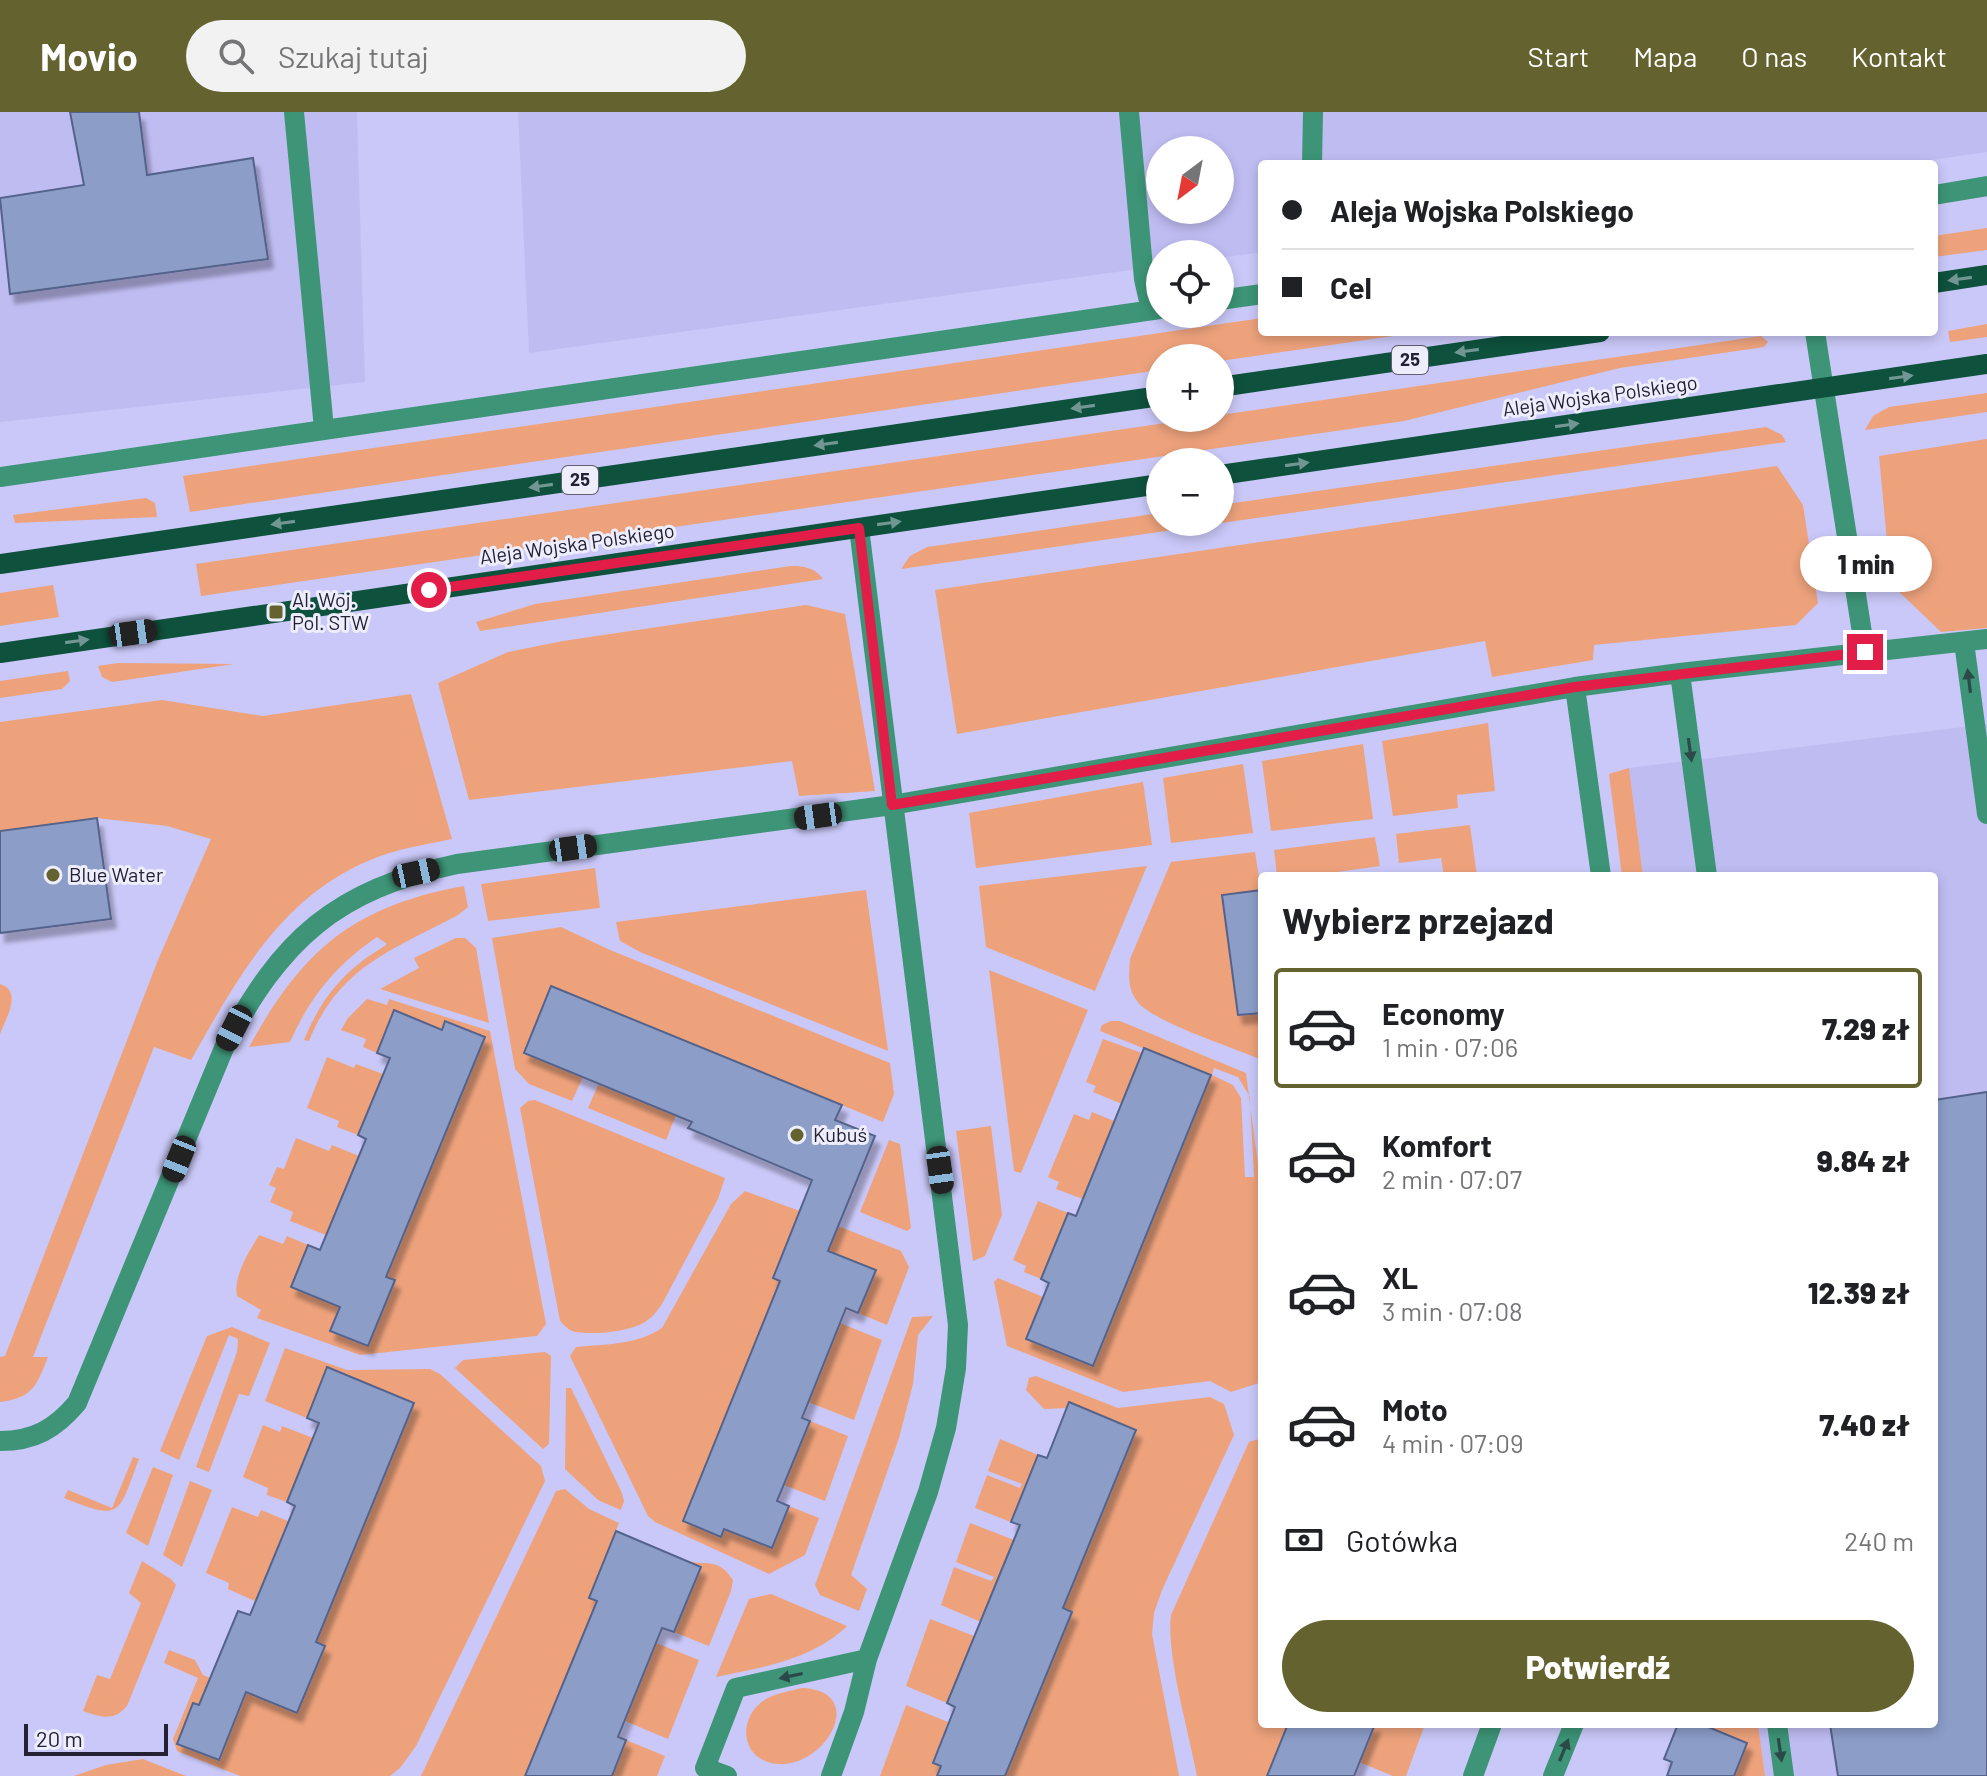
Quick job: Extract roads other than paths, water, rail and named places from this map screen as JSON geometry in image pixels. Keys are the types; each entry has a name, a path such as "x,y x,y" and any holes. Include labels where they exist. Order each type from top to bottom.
{"main road":[{"path":"1938,282 1987,275"},
{"name":"25","path":"1234,385 1572,336"},
{"name":"Aleja Wojska Polskiego","path":"1234,473 1987,364"},
{"name":"25","path":"0,564 1146,398"},
{"name":"Aleja Wojska Polskiego","path":"0,653 1146,486"}],"street":[{"path":"294,112 324,429"},
{"path":"1129,112 1146,284"},
{"path":"1312,160 1313,112"},
{"path":"1938,194 1987,186"},
{"path":"1234,298 1258,295"},
{"path":"0,477 1146,311"},
{"path":"1816,336 1865,652"},
{"path":"831,1776 854,1712 867,1659 928,1492 946,1428 956,1368 958,1325 859,528"},
{"path":"0,1441 18,1441 43,1434 62,1421 77,1403 224,1048 269,973 322,919 352,899 383,884 457,864 892,805 1575,687 1987,639"},
{"path":"1964,642 1987,814"},
{"path":"1680,673 1706,872"},
{"path":"1575,687 1600,872"},
{"path":"727,1776 705,1768 736,1688 867,1659"},
{"path":"1473,1776 1491,1728"},
{"path":"1553,1776 1572,1728"},
{"path":"1778,1728 1784,1776"}],"place":[{"name":"Al. Woj. Pol. STW","path":"276,612"},
{"name":"Blue Water","path":"53,875"},
{"name":"Kubuś","path":"797,1135"}]}
